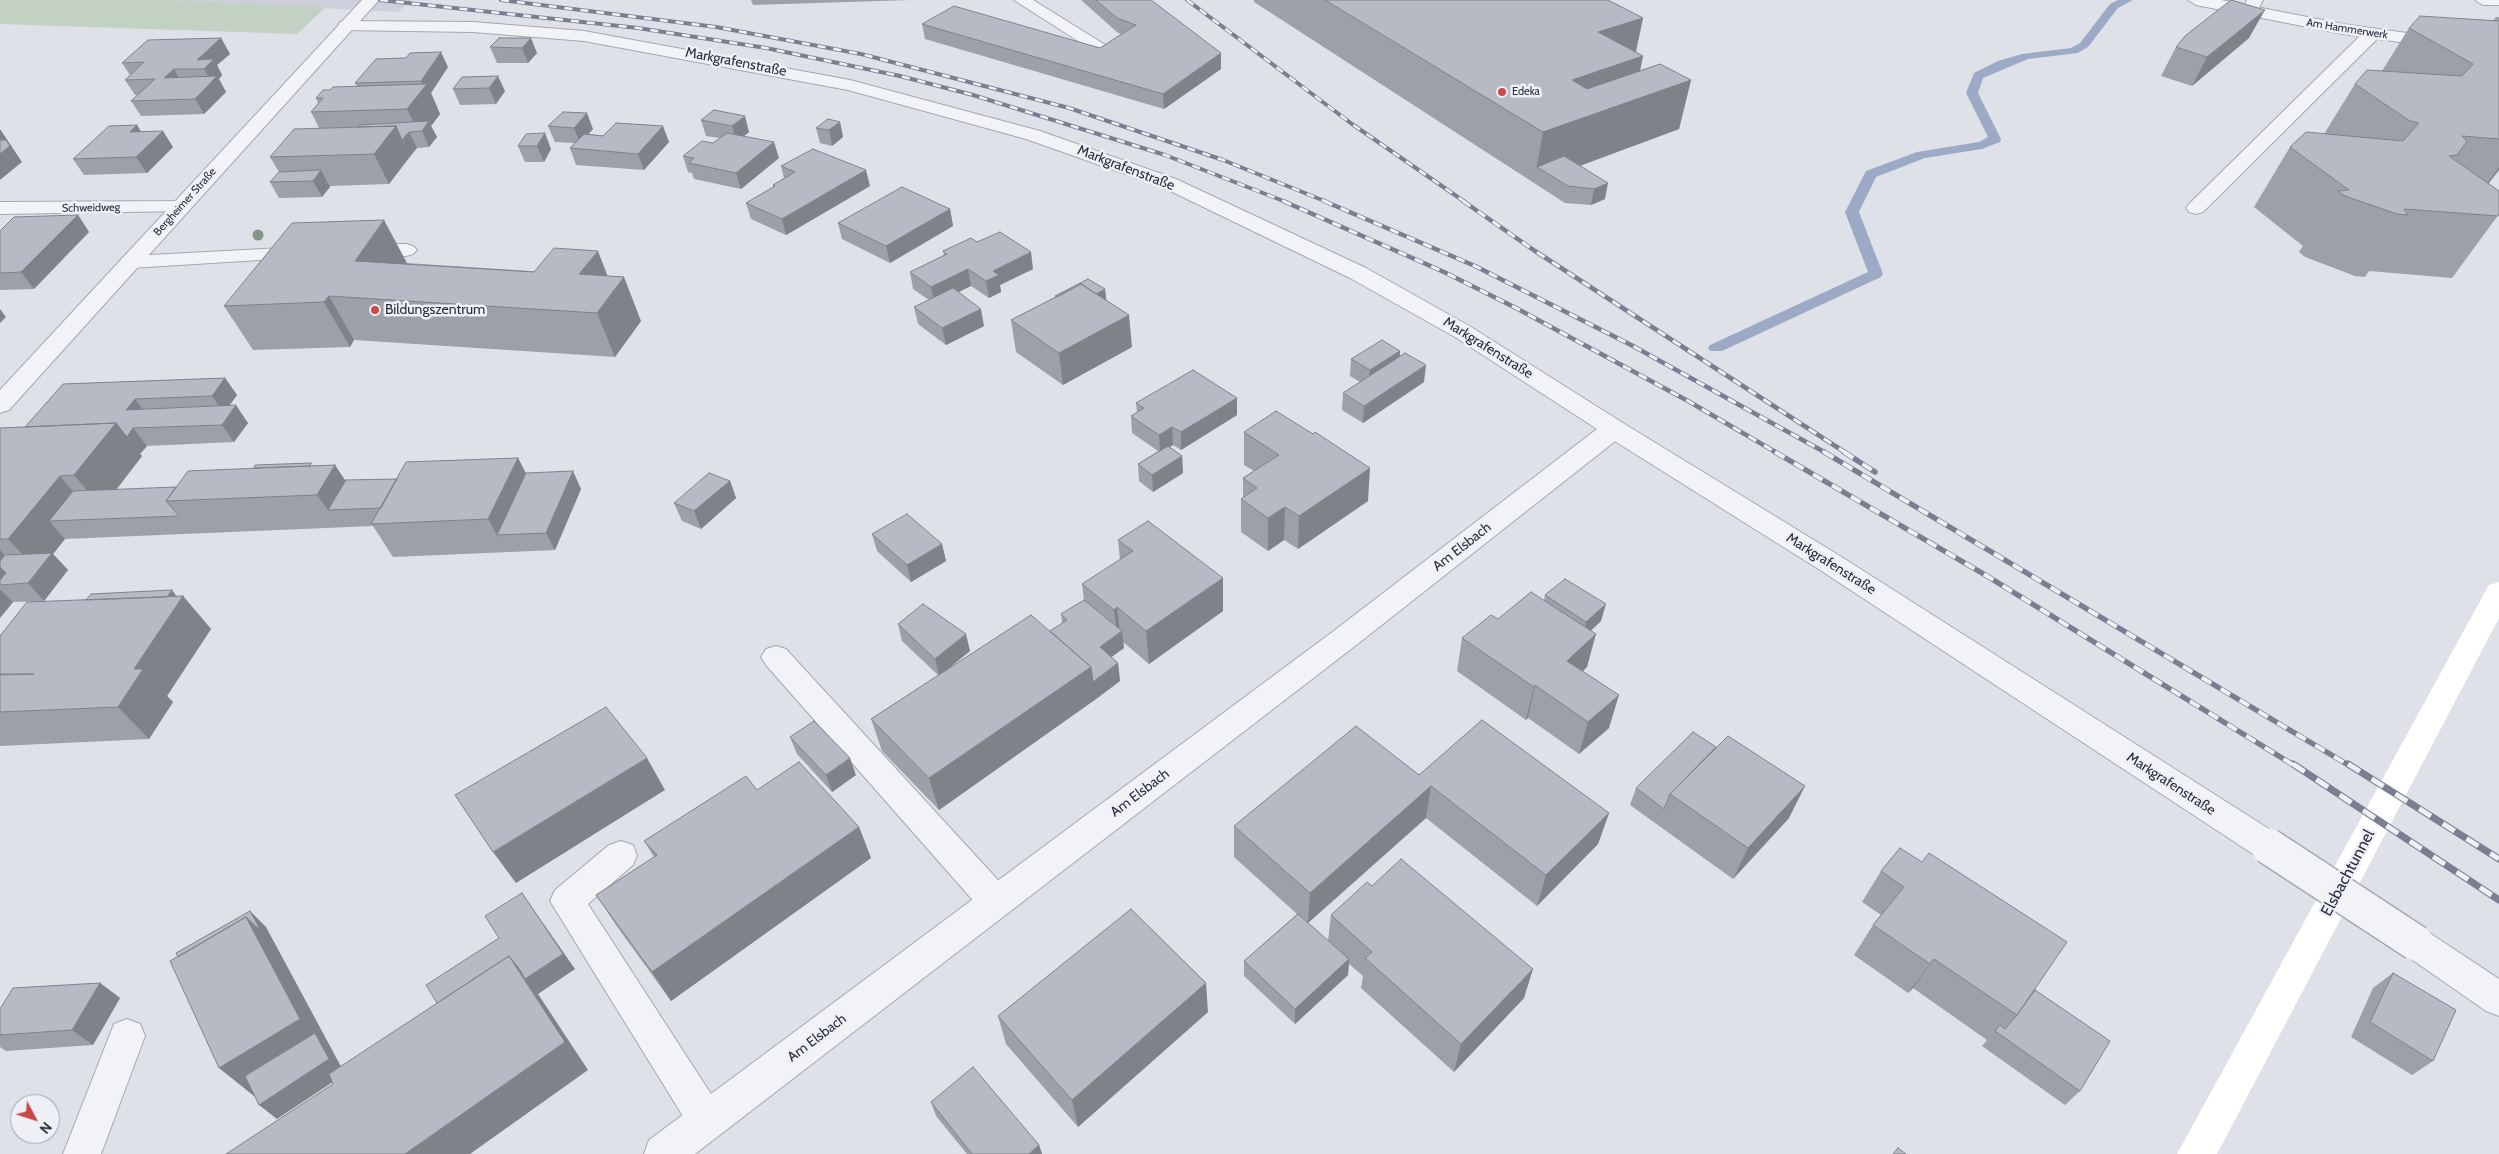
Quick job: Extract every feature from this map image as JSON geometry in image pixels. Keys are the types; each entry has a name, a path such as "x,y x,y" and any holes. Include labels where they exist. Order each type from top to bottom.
{"main road":[{"name":"Elsbachtunnel","path":"2196,1154 2499,592"}],"street":[{"name":"Bergheimer Straße","path":"0,405 371,0"},
{"path":"1022,0 1098,46"},
{"name":"Am Hammerwerk","path":"2196,0 2252,6 2372,34 2499,51"},
{"name":"Markgrafenstraße","path":"346,26 473,26 584,36 725,60 850,85 1033,135 1169,183 1340,264 1464,332 1614,429 1830,563 2268,846 2499,999"},
{"path":"2196,208 2372,34"},
{"name":"Schweidweg","path":"0,208 181,207"},
{"path":"131,262 334,251 406,250"},
{"name":"Am Elsbach","path":"664,1154 1345,638 1614,429"},
{"path":"776,658 996,902"},
{"path":"621,856 567,901 707,1121"},
{"path":"82,1154 127,1036"}],"shaded area":[{"path":"169,0 412,0 398,12"}],"green space":[{"path":"0,0 169,0 326,7 297,34 0,24"}],"building":[{"path":"1096,0 1151,0 1221,53 1163,94 922,24 954,6 1100,48 1136,25 1117,18"},
{"path":"1325,0 1608,0 1643,18 1598,32 1643,56 1572,80 1587,89 1660,64 1691,80 1543,132"},
{"path":"2231,0 2265,10 2207,57 2176,47 2185,36"},
{"path":"2420,16 2499,21 2499,139 2462,136 2467,141 2457,155 2449,156 2499,191 2498,216 2404,209 2408,215 2397,214 2345,196 2338,191 2349,190 2290,147 2306,132 2403,141 2419,123 2410,121 2355,84 2367,70 2462,76 2473,64 2409,28"},
{"path":"221,38 197,60 214,59 204,69 174,69 164,78 217,76 195,99 131,101 155,79 125,80 144,62 122,63 148,40"},
{"path":"499,38 531,38 522,48 490,47"},
{"path":"441,52 421,81 355,83 376,59 406,58 410,53"},
{"path":"498,76 489,88 453,89 462,77"},
{"path":"427,84 407,109 311,112 323,98 316,98 323,90 330,90 333,87"},
{"path":"714,110 745,116 732,126 701,120"},
{"path":"563,112 587,113 574,128 548,126"},
{"path":"828,119 840,122 829,130 816,128"},
{"path":"429,121 422,131 409,132 402,140 396,126 358,127 359,125"},
{"path":"616,123 663,126 638,154 570,148 584,134 603,136"},
{"path":"137,125 130,132 163,131 136,157 73,159 109,126"},
{"path":"396,126 374,154 270,157 294,129"},
{"path":"545,133 537,146 518,146 526,134"},
{"path":"727,133 774,142 736,173 689,163 694,158 683,156 702,141 713,143"},
{"path":"0,140 6,140 10,146 0,154"},
{"path":"813,149 866,170 782,219 746,203 795,172 781,166"},
{"path":"1564,156 1608,183 1594,189 1568,186 1537,167"},
{"path":"321,170 313,181 270,182 279,172"},
{"path":"902,187 950,209 886,246 838,223"},
{"path":"78,215 21,272 0,273 0,231 14,217"},
{"path":"384,220 355,261 534,272 554,248 598,251 579,274 624,277 597,313 329,296 324,302 224,306 292,223"},
{"path":"1000,232 1031,252 993,271 999,275 986,281 968,269 931,287 910,272 947,254 943,251 971,238 977,242"},
{"path":"1088,279 1105,289 1096,294 1081,284 1057,297 1055,296"},
{"path":"1081,284 1129,315 1059,353 1011,320"},
{"path":"953,288 981,309 942,328 914,307"},
{"path":"1382,340 1400,351 1370,370 1351,359"},
{"path":"1405,353 1426,365 1364,406 1343,393"},
{"path":"1193,370 1237,398 1181,432 1172,427 1159,435 1131,416 1144,408 1136,403"},
{"path":"225,378 212,396 135,399 126,410 236,405 222,425 133,428 127,437 116,423 25,427 63,384"},
{"path":"1276,411 1313,434 1315,432 1370,468 1299,516 1285,507 1268,518 1241,499 1257,488 1243,478 1279,455 1244,432"},
{"path":"116,423 74,475 60,476 8,539 0,539 0,428"},
{"path":"1168,446 1182,456 1152,475 1138,464"},
{"path":"518,458 488,519 371,524 406,462"},
{"path":"311,463 310,466 254,468 255,465"},
{"path":"335,465 317,495 166,501 188,471"},
{"path":"573,471 546,533 497,535 526,473"},
{"path":"709,473 730,481 694,511 674,503"},
{"path":"397,479 381,508 328,510 346,480"},
{"path":"176,487 166,501 179,516 49,521 73,491"},
{"path":"907,514 942,544 907,565 872,534"},
{"path":"1148,521 1223,578 1146,631 1117,607 1114,610 1082,584 1133,551 1118,540"},
{"path":"52,553 28,583 0,585 0,580 6,573 0,567 0,561 5,555"},
{"path":"1565,579 1606,604 1586,622 1545,595"},
{"path":"172,590 167,597 86,600 91,594"},
{"path":"1531,592 1596,634 1567,661 1619,695 1588,722 1462,638 1491,615 1498,619"},
{"path":"183,596 134,669 143,669 118,707 0,712 0,675 34,674 0,674 0,636 27,602"},
{"path":"1084,600 1122,631 1100,647 1118,663 1093,682 1091,667 1050,631 1067,620 1061,614"},
{"path":"923,604 966,634 935,659 898,624"},
{"path":"1031,615 1091,667 929,778 871,719"},
{"path":"606,707 647,758 493,852 455,795"},
{"path":"1482,720 1609,813 1546,875 1431,786 1310,893 1234,826 1356,726 1419,775"},
{"path":"814,721 850,758 826,775 790,737"},
{"path":"1693,732 1716,747 1670,794 1664,809 1636,788"},
{"path":"1728,736 1805,786 1748,848 1670,794"},
{"path":"799,762 859,827 652,972 596,895 657,855 644,841 746,776 757,790"},
{"path":"1900,848 1922,862 1929,853 2067,942 2017,1015 1934,959 1930,964 1873,925 1904,887 1881,871"},
{"path":"1401,859 1533,969 1461,1044 1365,958 1372,952 1331,915 1367,882 1372,886"},
{"path":"522,893 563,954 525,979 509,956 437,1003 426,985 499,938 485,916"},
{"path":"1131,909 1206,983 1072,1100 998,1016"},
{"path":"250,911 261,931 246,917 178,957 176,953"},
{"path":"1298,914 1349,959 1295,1009 1244,961"},
{"path":"246,917 300,1019 219,1068 170,961"},
{"path":"509,956 565,1042 405,1154 226,1154 333,1084 329,1074"},
{"path":"2393,973 2456,1010 2433,1061 2370,1022"},
{"path":"100,983 72,1030 0,1035 0,1009 13,988"},
{"path":"2035,990 2110,1041 2080,1091 1995,1031 2000,1025 2005,1029"},
{"path":"315,1033 329,1059 259,1105 245,1076"},
{"path":"973,1067 1039,1145 1029,1154 972,1154 931,1102"},
{"path":"1898,1148 1906,1154 1893,1154"}],"waterway":[{"path":"1716,348 1876,274 1852,212 1871,174 1922,155 1982,145 1995,139 1972,93 1978,76 2002,64 2026,56 2074,51 2084,45 2114,6 2127,0"}],"railway":[{"path":"380,0 638,28 766,48 900,76 973,95 1165,155 1286,202"},
{"path":"501,0 716,27 861,54 1069,108 1223,160 1327,202"},
{"path":"1187,0 1352,124 1465,202"},
{"path":"1283,201 1444,272 1516,308 1688,401 1777,453"},
{"path":"1324,201 1475,266 1633,346 1826,453"},
{"path":"1463,201 1535,251 1846,453"},
{"path":"1775,452 1987,576 2295,766"},
{"path":"1824,452 2350,766"},
{"path":"1844,452 1875,472"},
{"path":"2293,764 2499,900"},
{"path":"2348,764 2499,859"}],"place":[{"name":"Edeka","path":"1502,92"},
{"name":"Bildungszentrum","path":"375,310"}]}
